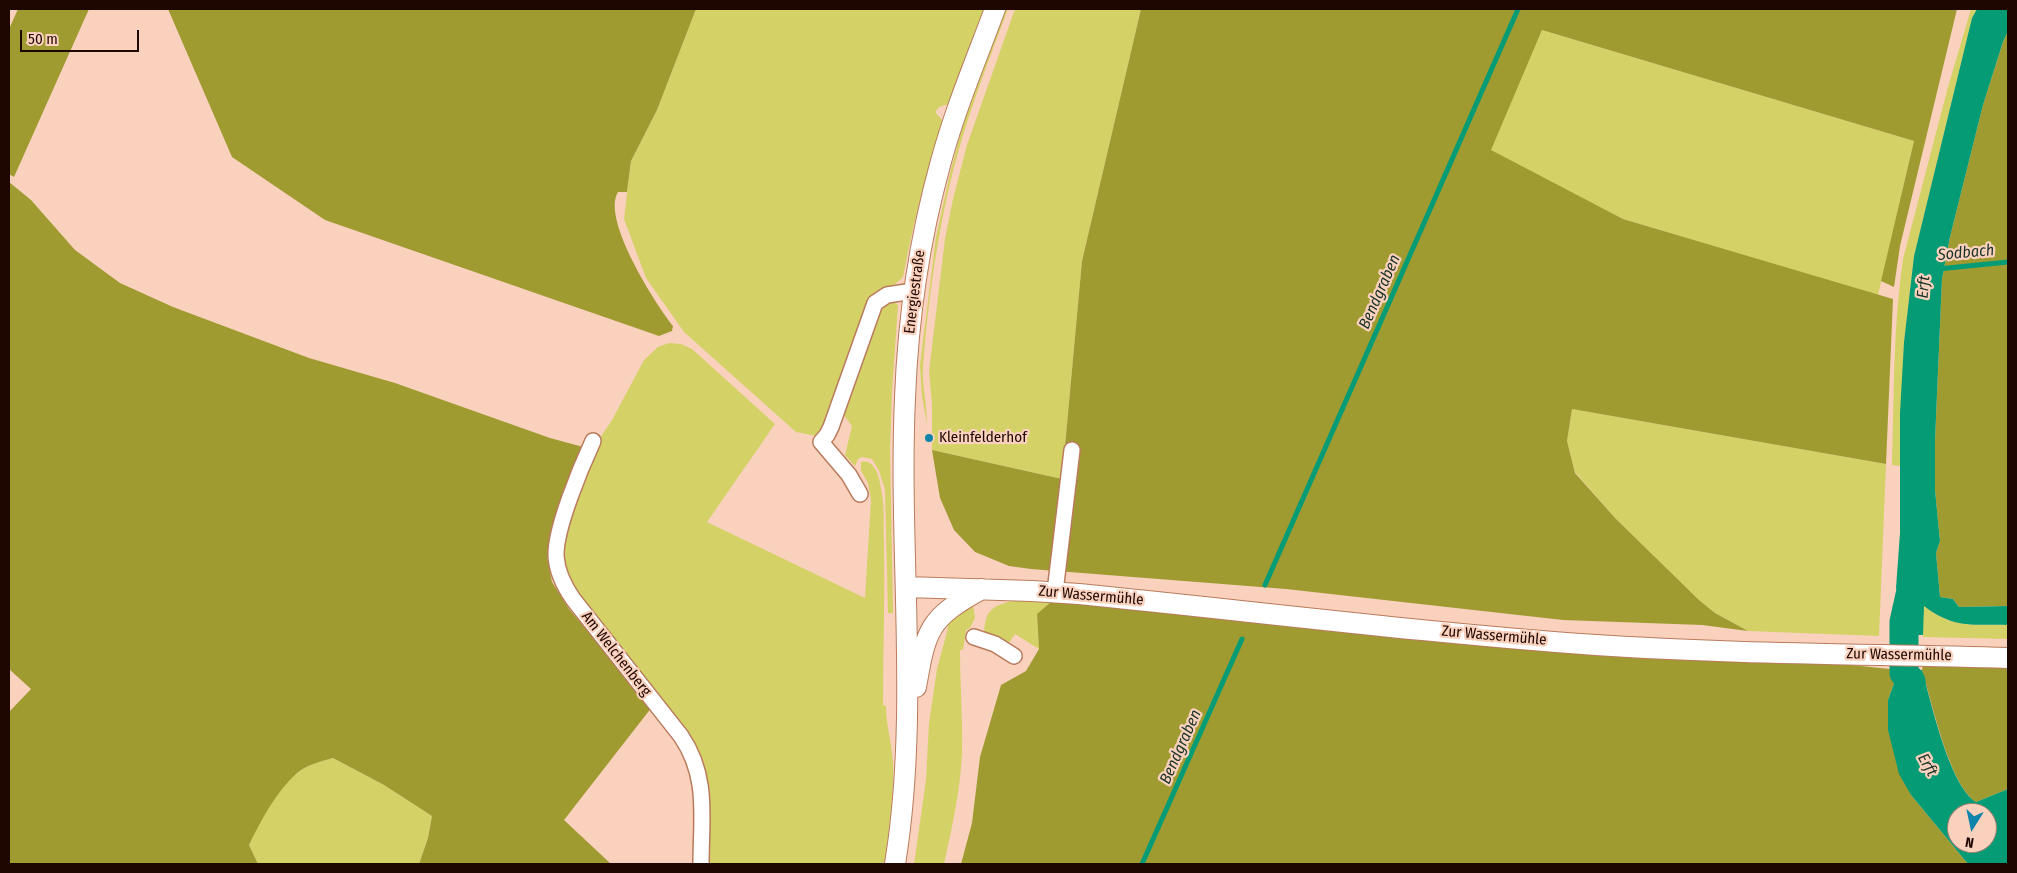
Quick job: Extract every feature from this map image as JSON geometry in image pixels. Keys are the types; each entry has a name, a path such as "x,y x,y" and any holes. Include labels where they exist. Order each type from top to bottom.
{"main road":[{"name":"Energiestraße","path":"906,744 904,430 905,391 913,290 926,221 940,164 952,125 995,9"},
{"name":"Zur Wassermühle","path":"906,587 1055,592 1457,634 1699,651 2008,658"},
{"path":"895,864 902,812 906,744 921,660 931,628 937,619 951,607 982,589"}],"street":[{"path":"860,494 849,475 821,442 832,427 875,302 888,295 913,290"},
{"name":"Am Welchenberg","path":"593,441 563,523 556,548 558,568 562,580 573,599 681,736 694,758 701,785 701,864"},
{"path":"1055,592 1072,450"},
{"path":"974,637 995,644 1014,656"}],"shaded area":[{"path":"18,9 89,9 14,177 9,174 9,29"},
{"path":"168,9 696,9 657,110 631,161 627,192 618,192 615,205 617,221 632,260 654,299 673,326 672,331 659,336 325,220 232,157"},
{"path":"696,9 985,9 949,104 939,107 935,112 943,121 920,199 903,277 893,286 878,293 825,429 816,436 796,432 684,332 646,278 624,219 631,161 657,110"},
{"path":"1005,9 1008,9 978,89 959,150 942,219 930,293 923,367 927,424 922,396 920,365 936,237 963,125"},
{"path":"1015,9 1141,9 1082,261 1062,479 932,450 932,404 929,371 945,239 967,145"},
{"path":"1141,9 1957,9 1900,246 1894,287 1881,281 1914,141 1542,30 1491,150 1623,219 1893,299 1886,464 1572,409 1567,441 1575,473 1616,519 1699,600 1715,613 1748,631 1702,625 1563,620 1286,589 1031,569 1009,566 975,552 954,530 940,498 932,450 1062,479 1082,261"},
{"path":"1971,9 1977,9 1972,18 1914,256 1904,342 1900,466 1892,465 1896,336 1903,259 1948,87"},
{"path":"1542,30 1914,141 1878,295 1623,219 1490,151"},
{"path":"2008,31 2008,606 1959,607 1953,599 1940,597 1936,553 1940,541 1935,490 1935,441 1942,279 1950,237 1983,105"},
{"path":"9,182 31,200 75,250 120,283 173,307 309,358 395,383 550,438 587,448 555,523 547,557 552,582 569,609 652,707 564,820 611,864 419,864 428,838 432,816 384,785 333,758 301,770 289,781 276,798 249,845 258,864 9,864 9,712 31,689 9,669"},
{"path":"887,301 893,301 898,305 890,448 893,613 888,613 885,489 879,471 872,459 862,457 858,459 855,466 845,455 852,426 842,413 878,308"},
{"path":"669,343 681,344 692,349 775,424 707,522 865,598 871,500 868,483 861,471 861,462 870,463 876,470 882,495 884,516 883,705 886,706 893,763 891,814 884,864 706,864 703,776 564,575 563,542 570,510 598,441 612,420 644,360 658,347"},
{"path":"1572,409 1886,464 1879,636 1748,631 1715,613 1699,600 1616,519 1575,472 1567,441"},
{"path":"1016,600 1052,601 1037,614 1039,649 1015,634 1006,647 984,632 987,617 992,609"},
{"path":"1052,601 1823,662 1899,670 1888,700 1911,795 1947,839 1947,853 1959,853 1968,864 961,864 972,823 980,757 1001,685 1026,671 1039,649 1037,614"},
{"path":"973,604 975,618 970,628 966,630 963,650 960,650 961,768 944,864 914,864 926,780 929,723 937,669 948,628 945,619"},
{"path":"1923,605 1934,613 1954,622 1974,625 2008,625 2008,639 1923,637"},
{"path":"1923,665 2008,665 2008,789 1976,802 1966,792 1950,761 1936,721 1922,670"},
{"path":"333,758 384,785 432,816 428,838 419,864 258,864 249,845 263,816 275,797 289,780 301,770"}],"water":[{"path":"1977,9 2008,9 2008,31 1983,105 1950,237 1942,279 1935,441 1935,490 1940,541 1936,553 1940,597 1953,599 1959,607 2008,606 2008,625 1974,625 1954,622 1945,619 1924,606 1923,635 1912,635 1911,605 1910,635 1899,634 1900,606 1896,588 1900,533 1900,413 1904,342 1914,256 1972,18"},
{"path":"1899,670 1922,670 1949,761 1966,793 1976,802 2008,789 2008,864 1968,864 1959,853 1997,853 1997,803 1947,803 1947,839 1911,795 1899,774 1888,730 1888,700"}],"waterway":[{"name":"Bendgraben","path":"1265,585 1518,9"},
{"name":"Sodbach","path":"1938,269 2008,262"},
{"name":"Erft","path":"1910,595 1904,622 1904,673 1911,681 1914,707"},
{"name":"Bendgraben","path":"1142,864 1242,639"}],"place":[{"name":"Kleinfelderhof","path":"929,438"}]}
